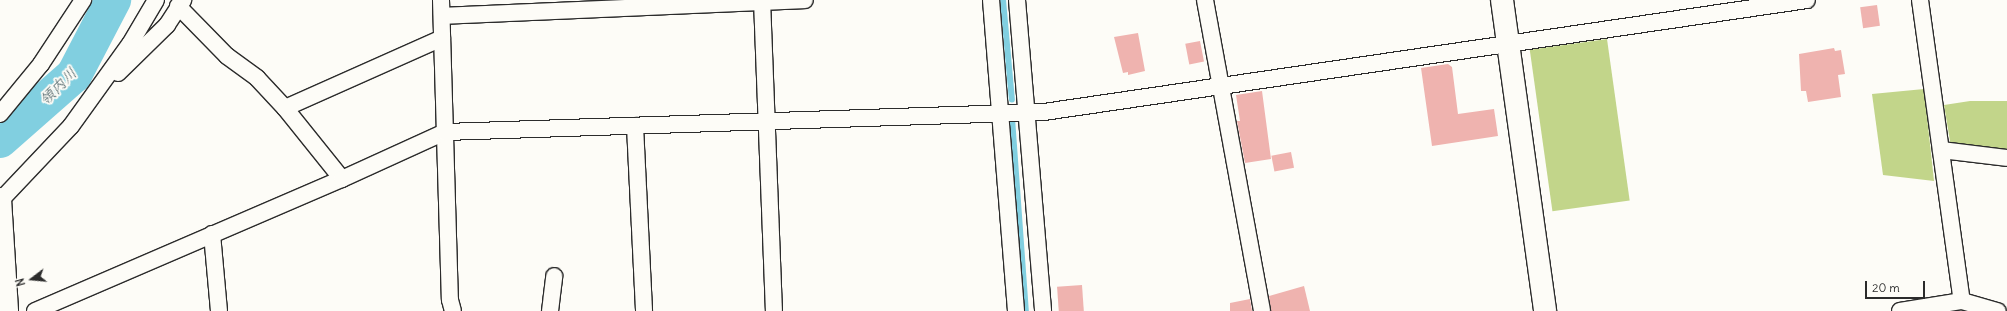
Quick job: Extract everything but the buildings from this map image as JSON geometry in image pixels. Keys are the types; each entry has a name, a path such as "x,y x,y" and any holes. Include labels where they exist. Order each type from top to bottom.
{"street":[{"path":"0,114 41,64 83,0"},
{"path":"7,311 0,200 26,177 71,126 156,0"},
{"path":"441,0 450,300 453,311"},
{"path":"442,16 545,6 805,0"},
{"path":"991,0 1016,311"},
{"path":"1017,0 1043,311"},
{"path":"1205,0 1262,311"},
{"path":"1502,0 1545,311"},
{"path":"35,311 342,179 445,132 766,120 1027,113 1220,87 1807,0"},
{"path":"1920,0 1962,301"},
{"path":"762,1 774,311"},
{"path":"88,102 167,25 180,3 227,56 257,78 285,108 342,179"},
{"path":"285,108 442,38"},
{"path":"635,126 644,311"},
{"path":"1941,150 2007,158"},
{"path":"212,234 219,311"},
{"path":"550,311 554,276"},
{"path":"1900,311 1962,301 1998,311"}],"green space":[{"path":"1607,39 1630,200 1552,211 1530,50"},
{"path":"1924,89 1934,181 1883,175 1872,94"},
{"path":"1970,101 2007,101 2007,153 1951,147 1944,105"}],"waterway":[{"name":"領内川","path":"0,140 74,75 113,0"},
{"path":"1003,0 1012,100"},
{"path":"1012,118 1026,311"}]}
